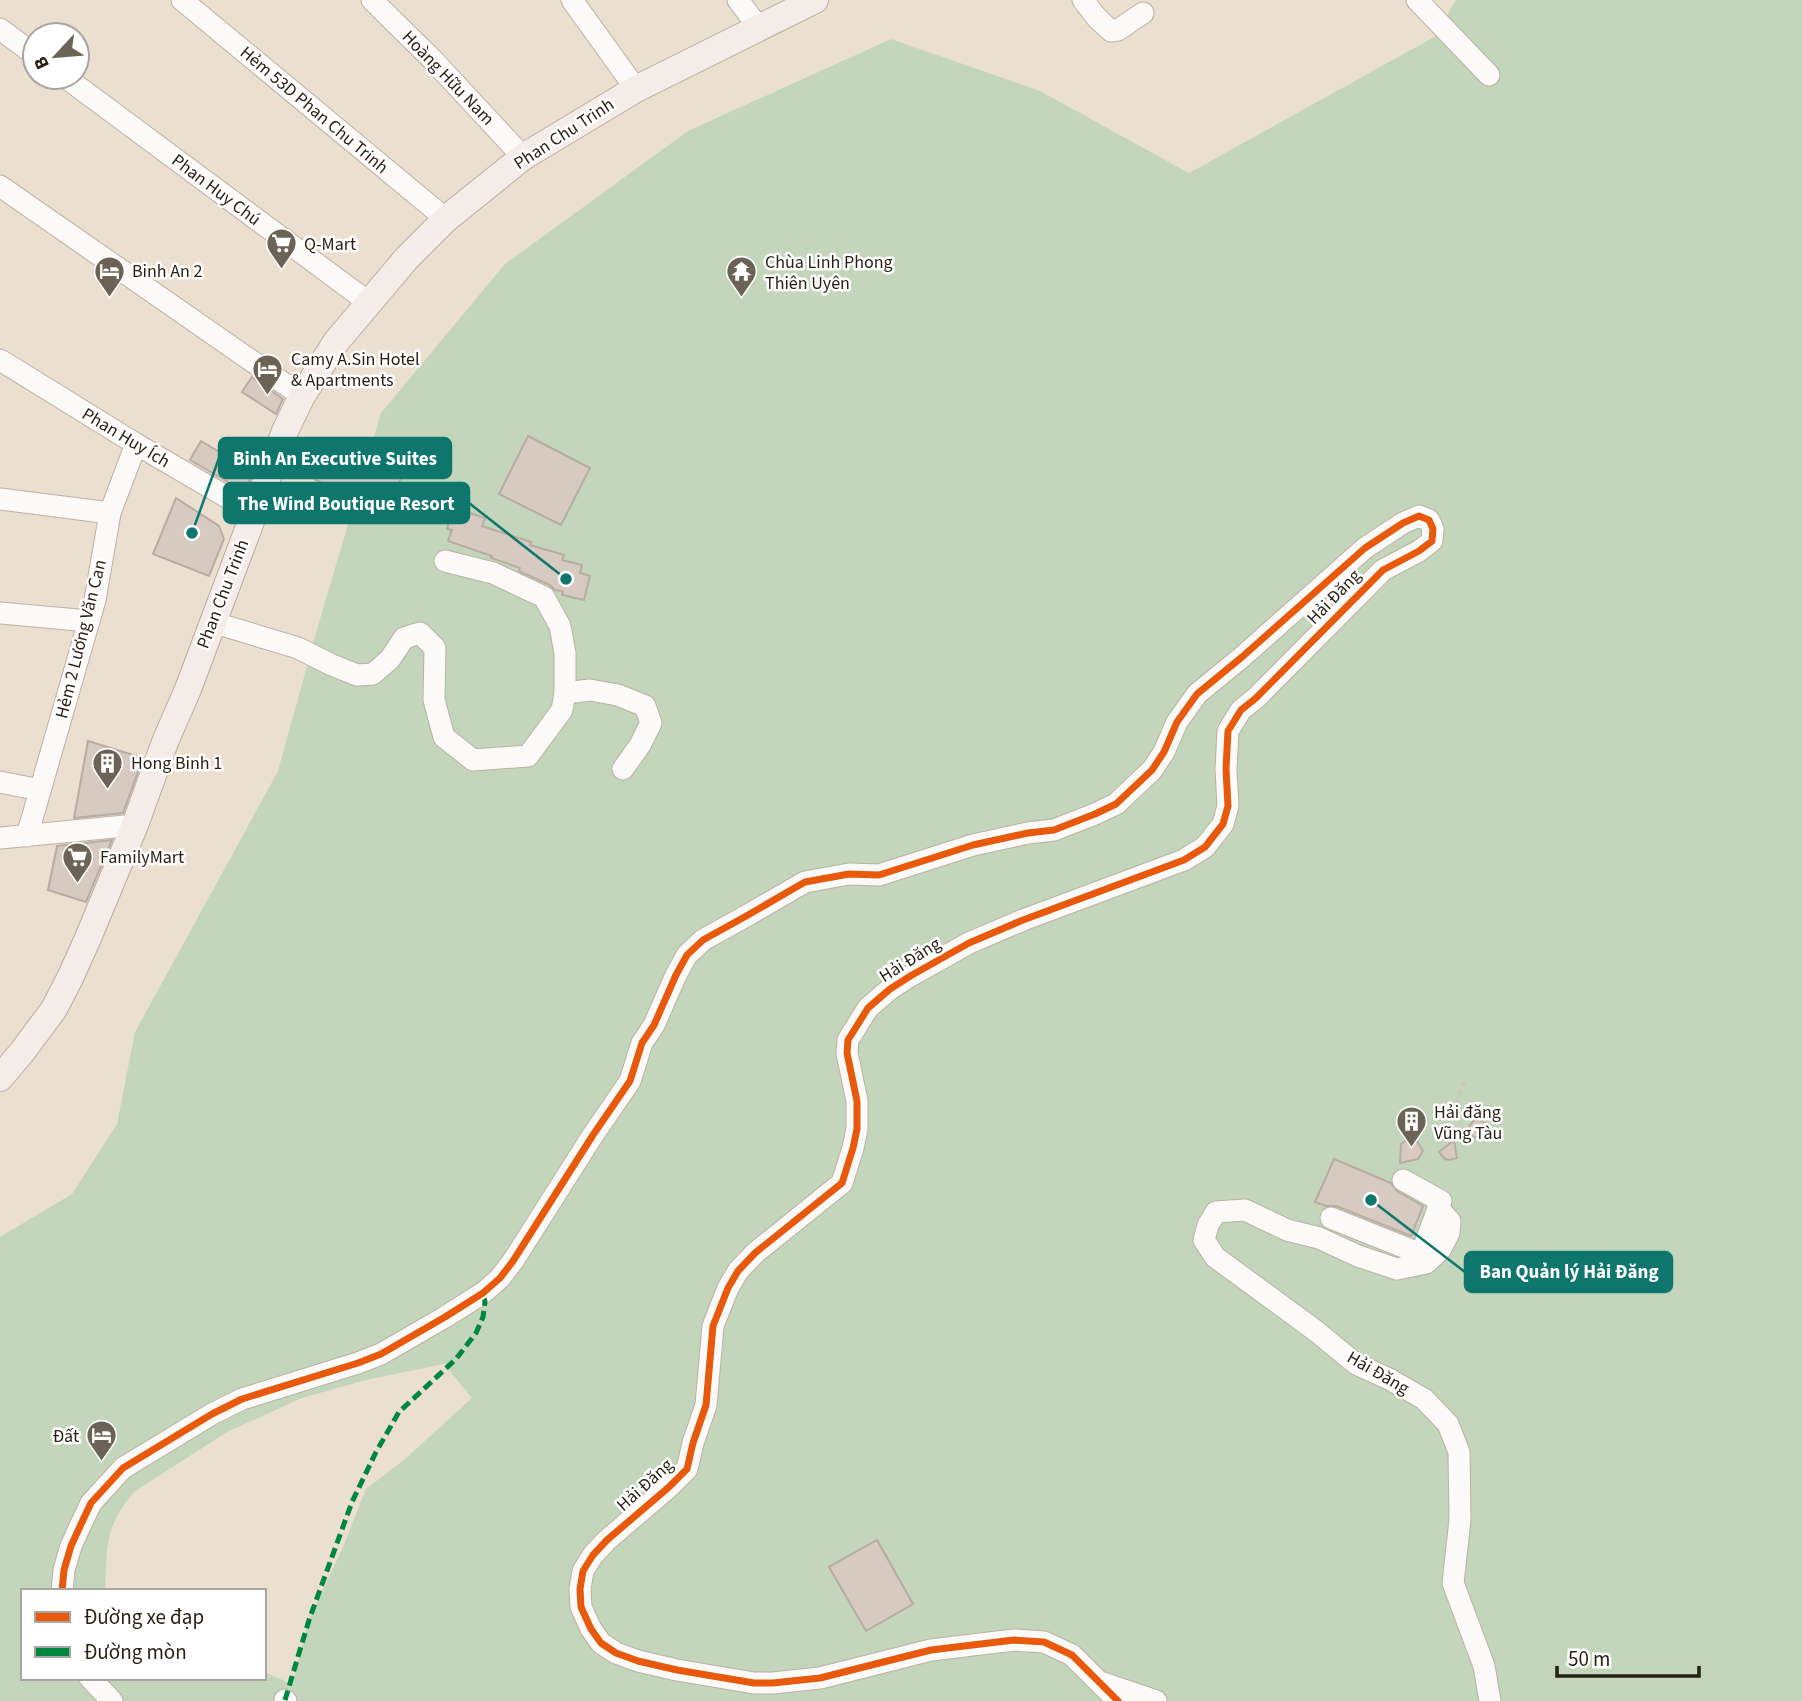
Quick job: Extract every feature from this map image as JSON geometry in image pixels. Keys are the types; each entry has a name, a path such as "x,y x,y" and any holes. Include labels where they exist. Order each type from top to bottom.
{"main road":[{"name":"Phan Chu Trinh","path":"0,1078 54,1009 70,978 135,825 285,431 302,396 336,342 406,258 446,219 523,158 636,89 815,0"}],"street":[{"name":"Hẻm 53D Phan Chu Trinh","path":"182,0 446,219"},
{"name":"Hoàng Hữu Nam","path":"372,0 432,59 523,158"},
{"path":"572,0 636,89"},
{"path":"738,0 759,28"},
{"path":"1083,0 1111,32 1143,13"},
{"path":"1417,0 1489,75"},
{"path":"0,29 21,45"},
{"name":"Phan Huy Chú","path":"84,91 368,302"},
{"path":"0,186 302,396"},
{"name":"Phan Huy Ích","path":"0,360 254,513"},
{"name":"Hẻm 2 Lương Văn Can","path":"27,836 95,600 110,513 136,444"},
{"path":"0,499 110,513"},
{"name":"Hải Đăng","path":"62,1589 71,1546 91,1503 123,1468 242,1399 381,1354 467,1303 500,1278 630,1081 642,1043 654,1025 676,975 687,955 703,940 805,882 849,874 879,875 973,845 1054,830 1116,804 1152,770 1164,752 1177,722 1197,694 1365,548 1403,523 1419,516 1429,520 1433,529 1432,541 1383,570 1241,710 1228,732 1228,806 1223,824 1205,847 1184,860 969,943 890,989 868,1008 848,1040 847,1054 857,1101 857,1129 842,1183 755,1253 738,1271 713,1326 706,1405 692,1443 687,1469 607,1540 583,1571 581,1607 591,1629 601,1643 616,1653 638,1661 754,1683 773,1683 820,1678 931,1650 1014,1640 1044,1642 1072,1655 1118,1701"},
{"path":"212,622 298,648 357,675 373,674 390,659 404,638 420,633 435,648 434,700 444,737 473,760 528,756 562,710 565,693 565,653 560,625 544,597 493,573 445,561"},
{"path":"0,613 89,621"},
{"path":"565,693 590,690 618,695 645,706 650,723 640,745 623,769"},
{"path":"0,782 40,790"},
{"path":"0,838 135,825"},
{"path":"1331,1218 1421,1254 1441,1200 1403,1180"},
{"name":"Hải Đăng","path":"1438,1208 1450,1221 1449,1233 1440,1250 1426,1263 1397,1269 1358,1256 1320,1238 1287,1230 1245,1210 1216,1212 1208,1225 1204,1240 1215,1257 1316,1331 1356,1364 1424,1399 1448,1423 1459,1452 1460,1520 1453,1583 1484,1666 1490,1701"},
{"path":"92,1680 112,1701"},
{"name":"Hải Đăng","path":"1101,1682 1156,1701"}],"path":[{"path":"1453,1114 1465,1080"},
{"path":"1458,1137 1468,1132"}],"green space":[{"path":"1456,0 1802,0 1802,1701 0,1701 0,1237 72,1194 117,1124 135,1032 278,771 381,413 505,264 688,131 891,39 1040,91 1189,173 1434,37","holes":["444,1364 472,1398 405,1459 366,1489 309,1620 292,1684 266,1673 266,1680 21,1680 21,1589 105,1589 109,1538 117,1517 134,1492 227,1432 302,1398 366,1380"]}],"building":[{"name":"Camy A.Sin Hotel & Apartments","path":"252,377 283,399 276,414 242,392"},
{"path":"528,436 590,468 561,525 499,494"},
{"path":"201,441 253,472 245,492 190,460"},
{"path":"328,446 367,461 366,465 401,477 390,508 315,480"},
{"path":"176,498 219,526 224,539 209,576 153,554"},
{"path":"461,510 485,518 482,526 531,542 530,545 564,555 562,560 582,565 580,573 590,576 584,600 562,595 563,591 555,590 519,571 520,568 448,541 452,530 447,529 452,511 460,514"},
{"name":"Hong Binh 1","path":"88,741 143,758 123,813 74,818"},
{"path":"112,840 86,902 48,890 57,846"},
{"path":"1478,1120 1484,1123 1487,1129 1484,1135 1478,1138 1472,1135 1469,1129 1472,1123"},
{"name":"Hải đăng Vũng Tàu","path":"1409,1139 1418,1142 1423,1151 1418,1159 1400,1163 1401,1144"},
{"path":"1454,1140 1457,1158 1445,1159 1439,1152"},
{"path":"1334,1159 1391,1183 1397,1191 1423,1206 1411,1236 1336,1206 1315,1202"},
{"path":"877,1540 913,1604 866,1631 829,1567"}],"marked path":[{"path":"285,1700 309,1620 352,1502 376,1452 399,1412 456,1359 476,1333 483,1317 483,1293"}],"cycle path":[{"path":"62,1589 71,1546 91,1503 123,1468 242,1399 381,1354 483,1293 500,1278 630,1081 642,1043 654,1025 676,975 687,955 703,940 805,882 849,874 879,875 973,845 1054,830 1116,804 1152,770 1164,752 1177,722 1197,694 1365,548 1403,523 1419,516 1429,520 1433,529 1432,541 1383,570 1241,710 1228,731 1228,806 1223,824 1205,847 1184,860 969,943 890,989 868,1008 848,1040 847,1053 857,1101 857,1129 842,1183 755,1253 738,1271 713,1326 706,1405 687,1469 607,1540 583,1571 581,1607 591,1629 601,1643 616,1653 638,1661 754,1683 773,1683 820,1678 931,1650 1014,1640 1044,1642 1072,1655 1118,1701"}],"place":[{"name":"Q-Mart","path":"281,271"},
{"name":"Binh An 2","path":"109,298"},
{"name":"Chùa Linh Phong Thiên Uyên","path":"742,299"},
{"name":"Camy A.Sin Hotel & Apartments","path":"268,396"},
{"name":"Binh An Executive Suites","path":"192,533"},
{"name":"The Wind Boutique Resort","path":"566,579"},
{"name":"Hong Binh 1","path":"108,790"},
{"name":"FamilyMart","path":"77,884"},
{"name":"Hải đăng Vũng Tàu","path":"1411,1149"},
{"name":"Ban Quản lý Hải Đăng","path":"1371,1200"},
{"name":"Đất","path":"102,1463"}]}
